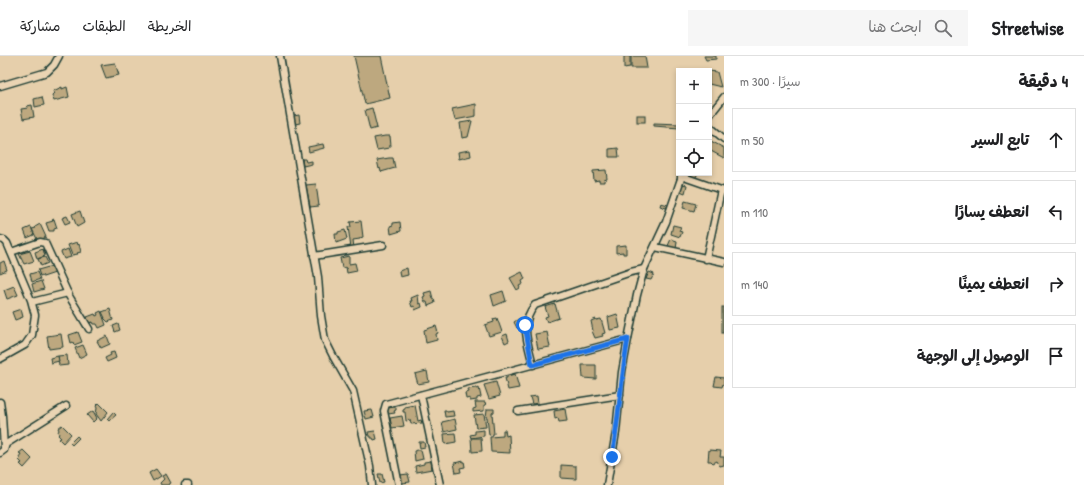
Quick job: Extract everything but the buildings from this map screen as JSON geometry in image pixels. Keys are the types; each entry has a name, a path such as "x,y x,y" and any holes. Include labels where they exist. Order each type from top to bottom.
{"street":[{"path":"0,79 1,86 48,72 59,56"},
{"path":"280,56 314,256 326,340 332,356 352,391 370,466 372,485"},
{"path":"712,112 724,97"},
{"path":"712,129 724,139"},
{"path":"607,485 616,432 628,339 644,269 666,222 682,176"},
{"path":"685,176 722,190 706,259"},
{"path":"0,239 5,241 11,252 32,302 35,315 32,335 25,345 0,359"},
{"path":"11,252 44,242 68,293 89,329"},
{"path":"314,256 383,245"},
{"path":"655,247 724,262"},
{"path":"532,365 525,325 527,317 535,305 631,272 644,269"},
{"path":"32,302 68,293"},
{"path":"399,485 384,407 386,404 628,339"},
{"path":"421,395 440,485"},
{"path":"518,411 620,395"},
{"path":"0,402 2,416 2,452"},
{"path":"2,452 6,444 66,406"}],"route":[{"path":"525,325 532,365 628,339 622,372 612,457"}]}
